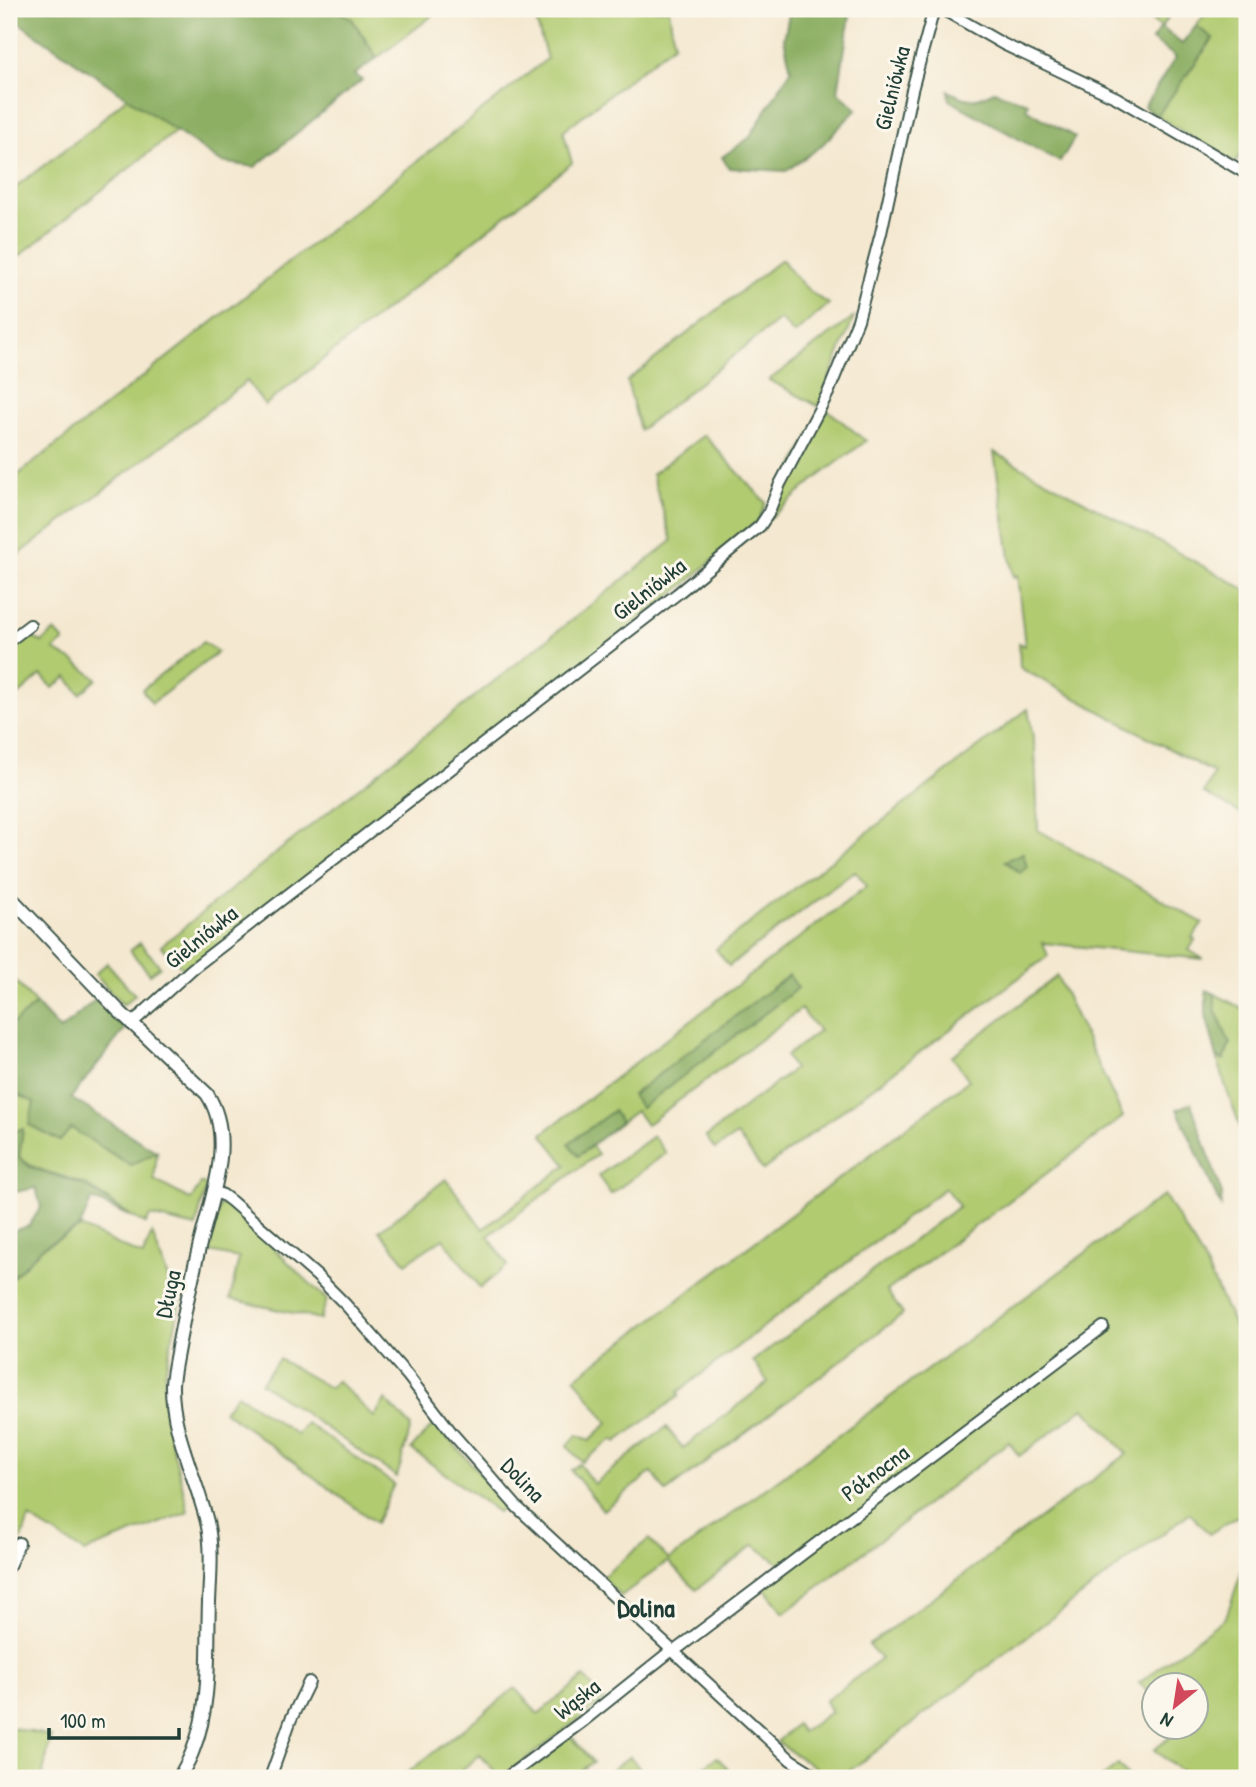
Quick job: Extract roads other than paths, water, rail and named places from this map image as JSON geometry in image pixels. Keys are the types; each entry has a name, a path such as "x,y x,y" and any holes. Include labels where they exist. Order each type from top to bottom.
{"street":[{"name":"Gielniówka","path":"131,1024 192,969 677,594 760,526 828,393 858,320 881,233 912,90 934,9"},
{"path":"942,9 1003,44 1117,98 1247,174"},
{"path":"9,641 30,625"},
{"name":"Długa","path":"9,896 131,1024 192,1079 214,1105 219,1124 221,1152 214,1192 199,1248 172,1382 173,1414 208,1527 209,1561 209,1662 204,1705 194,1748 179,1778"},
{"name":"Dolina","path":"214,1192 231,1201 346,1305 505,1494 792,1760 820,1778"},
{"name":"Północna","path":"672,1651 1103,1326"},
{"path":"9,1566 19,1543"},
{"name":"Wąska","path":"506,1778 672,1651"},
{"path":"270,1778 291,1719 309,1682"}],"district":[{"name":"Dolina","path":"646,1608"}]}
